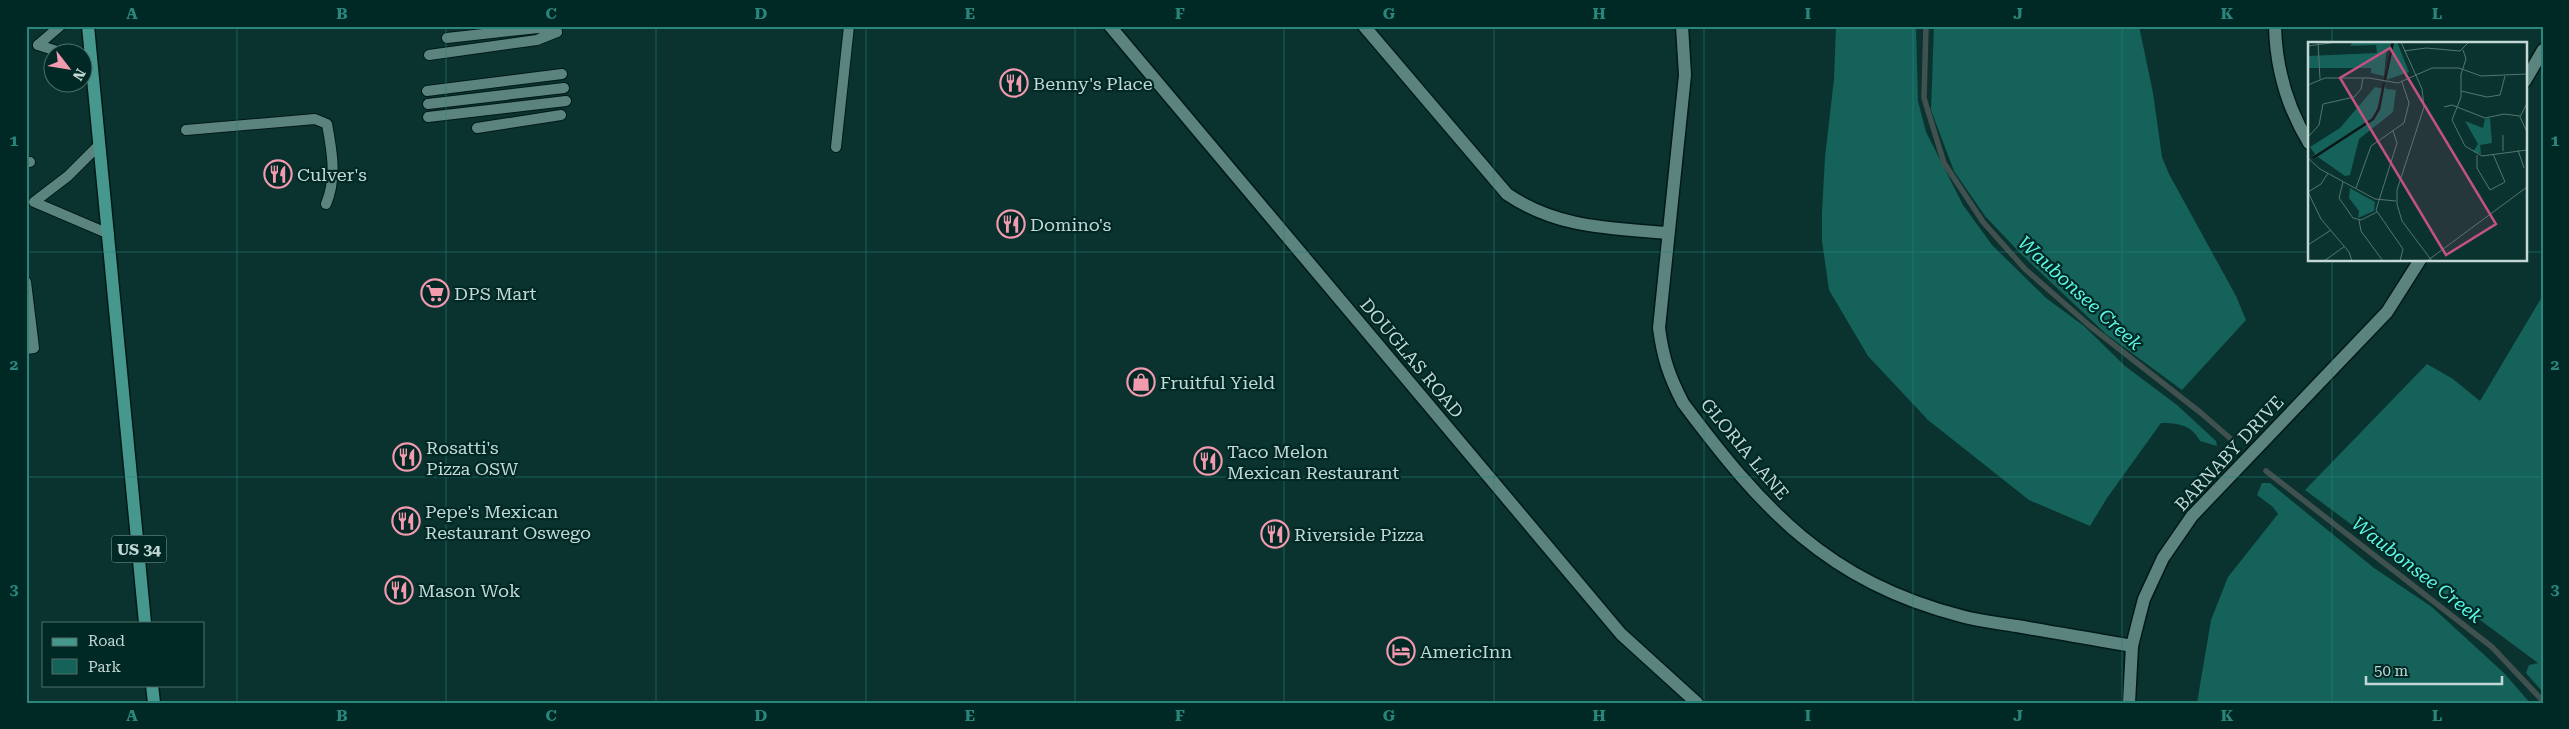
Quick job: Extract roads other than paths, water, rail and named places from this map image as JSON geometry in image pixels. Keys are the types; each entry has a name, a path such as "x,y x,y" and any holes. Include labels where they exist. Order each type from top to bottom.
{"main road":[{"name":"US 34","path":"88,26 88,42"},
{"name":"US 34","path":"92,89 100,144 109,234 145,622"},
{"path":"152,686 154,703"}],"street":[{"name":"DOUGLAS ROAD","path":"1110,26 1621,634 1697,703"},
{"path":"1364,26 1507,194 1532,209 1574,224 1667,233"},
{"name":"GLORIA LANE","path":"1682,26 1685,75 1667,233 1659,328 1663,358 1672,383 1703,429 1781,520 1822,554 1858,577 1911,601 1962,617 2132,646"},
{"path":"2275,26 2277,63 2283,87 2294,118 2308,141"},
{"path":"2526,78 2543,50"},
{"name":"BARNABY DRIVE","path":"2129,703 2132,646 2144,599 2163,558 2192,516 2387,312 2419,261"}],"lane":[{"path":"42,46 38,45 60,26"},
{"path":"836,147 849,26"},
{"path":"429,55 538,40 557,32 538,28 447,38"},
{"path":"427,91 562,74"},
{"path":"428,104 564,88"},
{"path":"428,117 566,102"},
{"path":"477,128 562,115"},
{"path":"186,130 315,119 327,124 332,152 333,188 326,204"},
{"path":"100,144 68,176 34,202 109,234"},
{"path":"26,282 34,348 26,349"}],"waterway":[{"name":"Waubonsee Creek","path":"1926,26 1924,98 1944,163 1983,222 2025,269 2090,326 2201,413 2231,439"},
{"name":"Waubonsee Creek","path":"2266,471 2492,647 2543,701"}],"place":[{"name":"Benny's Place","path":"1014,83"},
{"name":"Culver's","path":"278,174"},
{"name":"Domino's","path":"1011,224"},
{"name":"DPS Mart","path":"435,293"},
{"name":"Fruitful Yield","path":"1141,382"},
{"name":"Rosatti's Pizza OSW","path":"407,457"},
{"name":"Taco Melon Mexican Restaurant","path":"1208,461"},
{"name":"Pepe's Mexican Restaurant Oswego","path":"406,521"},
{"name":"Riverside Pizza","path":"1275,534"},
{"name":"Mason Wok","path":"399,590"},
{"name":"AmericInn","path":"1401,651"}]}
